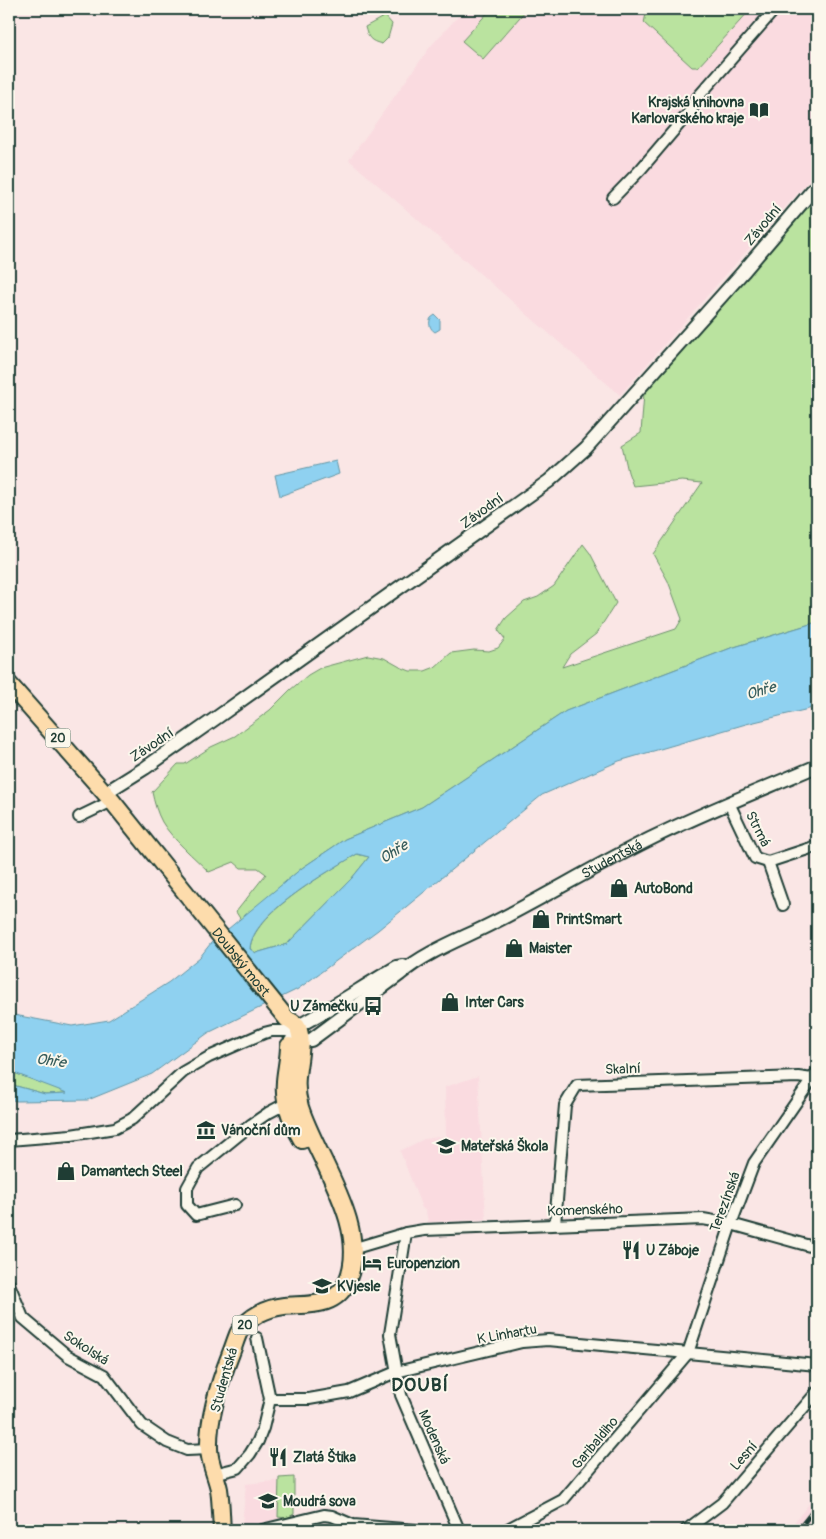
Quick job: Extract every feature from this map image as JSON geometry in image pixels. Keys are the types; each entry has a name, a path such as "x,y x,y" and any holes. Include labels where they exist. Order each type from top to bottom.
{"main road":[{"name":"20","path":"9,684 109,797"},
{"name":"Doubský most","path":"109,797 202,911 294,1030"},
{"name":"Studentská","path":"293,1101 298,1067 294,1030"},
{"name":"Studentská","path":"222,1530 219,1490 209,1448 217,1394 239,1332 254,1317 269,1309 320,1304 332,1299 343,1289 351,1269 352,1246 350,1227 340,1198 303,1117 284,1084 294,1030"}],"street":[{"path":"613,198 692,110 698,97 774,9"},
{"name":"Závodní","path":"109,797 145,768 549,481 586,448 817,185"},
{"name":"Studentská","path":"294,1030 397,967 413,963 493,923 648,840 817,766"},
{"path":"79,817 109,797"},
{"name":"Strmá","path":"730,803 755,858 768,862 817,846"},
{"name":"Strmá","path":"768,862 783,905"},
{"name":"Studentská","path":"294,1030 400,974 413,963"},
{"path":"9,1140 71,1135 115,1128 132,1118 183,1072 200,1062 272,1030 294,1030"},
{"name":"Skalní","path":"555,1224 565,1105 577,1085 798,1077 816,1078"},
{"name":"Terezínská","path":"688,1353 731,1224 754,1163 816,1078"},
{"path":"235,1205 196,1215 187,1205 187,1188 198,1168 252,1124 268,1113 293,1101"},
{"name":"Komenského","path":"352,1246 424,1230 703,1220 731,1224 817,1248"},
{"name":"Modenská","path":"406,1233 390,1334 396,1372 401,1395 460,1530"},
{"name":"Sokolská","path":"9,1284 23,1318 68,1356 104,1375 142,1425 167,1442 187,1450 209,1448"},
{"path":"214,1474 238,1468 250,1454 263,1428 270,1399 257,1338"},
{"name":"K Linhartu","path":"270,1399 308,1400 349,1392 396,1372 522,1342 548,1340 817,1365"},
{"name":"Garibaldiho","path":"506,1530 563,1500 688,1353"},
{"name":"Lesní","path":"686,1530 722,1503 817,1392"},
{"path":"262,1530 324,1515 332,1516 353,1525 416,1530"}],"shaded area":[{"path":"465,9 817,9 817,171 620,395 349,160 430,47"},
{"name":"Mateřská Škola","path":"478,1076 486,1219 428,1222 426,1211 422,1208 400,1151 424,1139 446,1136 445,1087"},
{"name":"Moudrá sova","path":"292,1479 294,1520 242,1525 246,1484"},
{"path":"817,1494 817,1519 808,1530 788,1530"}],"green space":[{"path":"491,9 527,9 483,59 462,41"},
{"path":"647,9 751,9 698,67 692,67 644,23"},
{"path":"385,16 392,24 388,38 382,44 370,38 365,27"},
{"path":"817,195 817,622 731,648 566,711 422,807 345,839 302,868 241,920 236,912 266,874 258,868 241,868 234,862 209,872 166,828 159,815 152,792 178,764 185,764 211,747 235,736 270,710 308,675 320,668 368,655 384,658 410,671 425,671 435,667 451,653 474,650 489,651 498,648 505,639 498,630 506,618 524,602 538,597 554,586 583,544 590,553 616,603 596,634 570,654 562,667 676,629 682,619 668,581 653,554 702,483 682,481 633,486 622,445 641,433 644,393"},
{"path":"357,854 369,857 352,878 287,944 256,953 250,949 254,936 263,922 277,908 293,895"},
{"path":"9,1071 67,1093 45,1094 9,1084"},
{"path":"294,1477 294,1514 287,1518 278,1517 279,1478"}],"water":[{"path":"435,315 440,320 440,329 435,332 430,326 430,320"},
{"path":"336,461 339,474 280,496 275,475"},
{"name":"Ohře","path":"817,622 817,707 746,724 619,761 542,795 378,930 298,989 208,1033 152,1074 88,1100 17,1101 9,1099 9,1084 45,1094 67,1093 9,1071 9,1014 72,1026 109,1020 169,982 200,957 211,943 302,868 345,839 422,807 566,711 731,648","holes":["357,854 369,857 352,878 287,944 256,953 250,949 254,936 263,922 293,895"]}],"railway":[{"path":"798,1530 817,1506"}],"place":[{"name":"Krajská knihovna Karlovarského kraje","path":"759,110"},
{"name":"AutoBond","path":"619,888"},
{"name":"PrintSmart","path":"541,919"},
{"name":"Maister","path":"514,948"},
{"name":"Inter Cars","path":"450,1002"},
{"name":"U Zámečku","path":"373,1006"},
{"name":"Vánoční dům","path":"206,1130"},
{"name":"Mateřská Škola","path":"446,1146"},
{"name":"Damantech Steel","path":"66,1171"},
{"name":"U Záboje","path":"631,1250"},
{"name":"Europenzion","path":"372,1263"},
{"name":"KVjesle","path":"322,1286"},
{"name":"Zlatá Štika","path":"278,1457"},
{"name":"Moudrá sova","path":"268,1501"}],"district":[{"name":"DOUBÍ","path":"420,1385"}]}
